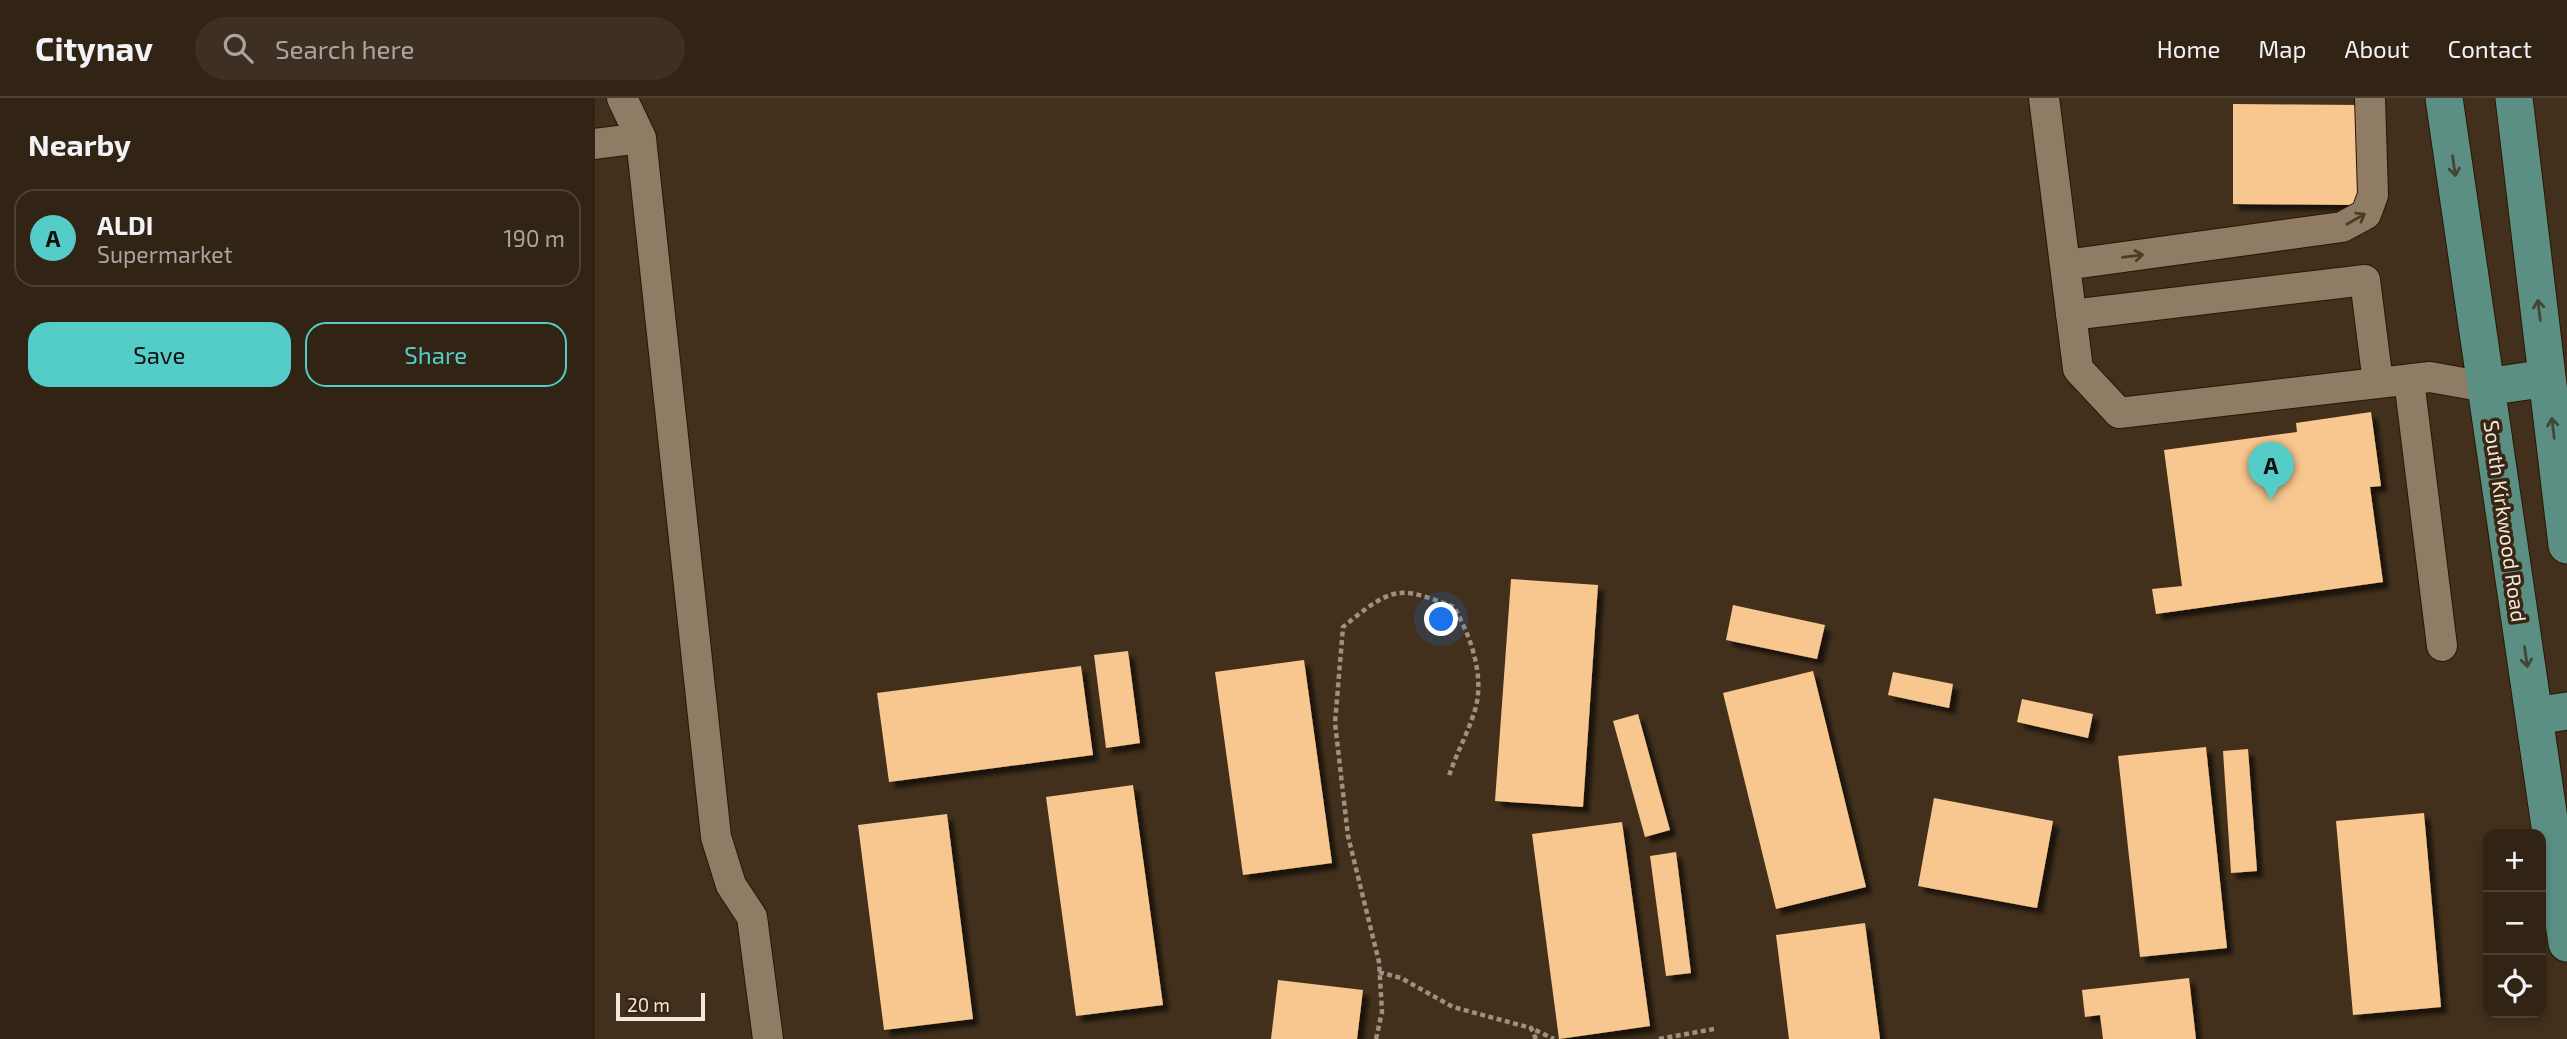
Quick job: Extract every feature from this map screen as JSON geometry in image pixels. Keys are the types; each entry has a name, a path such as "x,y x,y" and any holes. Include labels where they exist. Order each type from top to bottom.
{"main road":[{"name":"South Kirkwood Road","path":"2444,98 2486,387 2551,713 2567,943"},
{"path":"2514,98 2557,376 2567,545"},
{"path":"2486,387 2557,376"}],"lane":[{"path":"622,98 641,138 716,837 731,885 752,917 768,1039"},
{"path":"2043,98 2078,369 2119,412 2430,377 2486,387"},
{"path":"2065,265 2342,227 2366,214 2373,195 2370,98"},
{"path":"595,144 641,138"},
{"path":"2071,315 2365,280 2378,383"},
{"path":"2409,380 2442,646"}],"path":[{"path":"1376,1039 1382,1012 1379,972 1365,899 1348,836 1335,723 1343,627 1368,606 1400,593 1434,599 1454,607 1467,630 1479,683 1475,710 1449,776"},
{"path":"1379,972 1401,978 1453,1007 1531,1028 1554,1039"},
{"path":"1531,1028 1536,1039"},
{"path":"1659,1039 1714,1028"}],"building":[{"path":"2233,104 2358,105 2357,205 2233,204"},
{"path":"2371,412 2381,486 2370,487 2383,582 2156,614 2152,589 2182,586 2164,450 2297,432 2296,423"},
{"path":"1511,579 1598,585 1583,807 1495,801"},
{"path":"1733,605 1825,625 1817,659 1726,640"},
{"path":"1128,651 1140,743 1106,748 1094,655"},
{"path":"1304,660 1332,863 1243,875 1215,672"},
{"path":"1081,666 1093,755 889,782 877,693"},
{"path":"1813,671 1866,887 1776,909 1723,693"},
{"path":"1893,672 1953,684 1949,708 1888,695"},
{"path":"2022,699 2093,714 2088,738 2017,722"},
{"path":"1638,714 1670,830 1645,837 1613,721"},
{"path":"2206,747 2227,948 2140,957 2118,756"},
{"path":"2248,749 2257,871 2231,873 2223,751"},
{"path":"1133,785 1163,1005 1076,1016 1046,797"},
{"path":"1934,798 2053,821 2037,908 1918,886"},
{"path":"2424,813 2441,1007 2353,1015 2336,821"},
{"path":"947,814 973,1019 884,1030 858,825"},
{"path":"1622,822 1650,1026 1559,1039 1532,834"},
{"path":"1676,852 1691,973 1666,976 1650,856"},
{"path":"1865,923 1880,1039 1789,1039 1776,935"},
{"path":"2189,978 2196,1039 2103,1039 2100,1015 2085,1017 2082,990"},
{"path":"1278,980 1363,990 1357,1039 1271,1039"}],"place":[{"name":"ALDI","path":"2271,500"}]}
